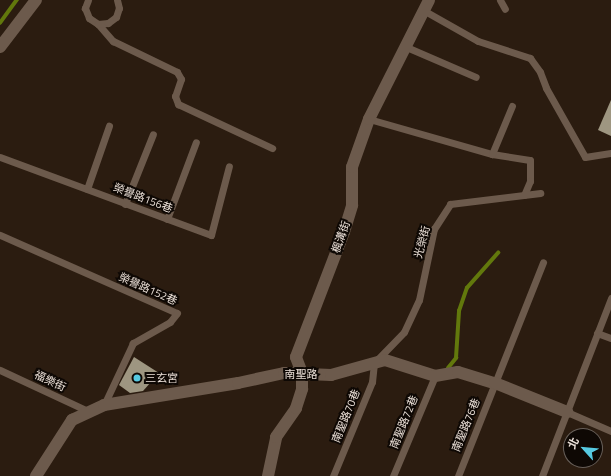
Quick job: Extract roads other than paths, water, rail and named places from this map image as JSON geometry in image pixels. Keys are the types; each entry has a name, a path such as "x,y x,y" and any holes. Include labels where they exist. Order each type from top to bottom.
{"street":[{"path":"0,47 36,0"},
{"name":"楓溝街","path":"268,476 276,437 296,408 302,389 302,373 296,356 344,232 352,205 352,168 369,120 404,46 426,5"},
{"name":"南聖路","path":"36,476 72,420 104,405 238,383 284,373 331,375 385,360 435,376 458,372 494,383 567,412"}],"lane":[{"path":"88,0 85,8 89,18 98,24 113,42 178,72 181,79 175,96 178,104 272,148"},
{"path":"98,24 108,23 116,17 119,8 117,0"},
{"path":"500,0 505,10"},
{"path":"426,5 478,41 530,58 540,72 546,88 585,156 611,153"},
{"path":"404,46 476,77"},
{"path":"492,154 512,106"},
{"path":"369,120 492,154 530,160 530,181 524,195"},
{"path":"87,189 109,126"},
{"path":"125,204 153,134"},
{"path":"167,219 196,142"},
{"name":"榮譽路156巷","path":"0,156 211,236 229,166"},
{"name":"光榮街","path":"374,363 404,332 419,300 434,229 450,204 540,193"},
{"name":"榮譽路152巷","path":"0,235 177,313 170,322 133,343 104,405"},
{"name":"南聖路76巷","path":"458,476 542,262"},
{"path":"542,476 611,298"},
{"path":"597,333 611,338"},
{"name":"南聖路70巷","path":"333,476 372,382 374,363"},
{"name":"福樂街","path":"0,370 90,412"},
{"name":"南聖路72巷","path":"393,476 435,376"},
{"path":"567,412 611,430"}],"waterway":[{"path":"0,23 17,0"},
{"path":"448,368 456,358 459,311 467,288 498,253"}],"place":[{"name":"三玄宮","path":"137,378"}]}
